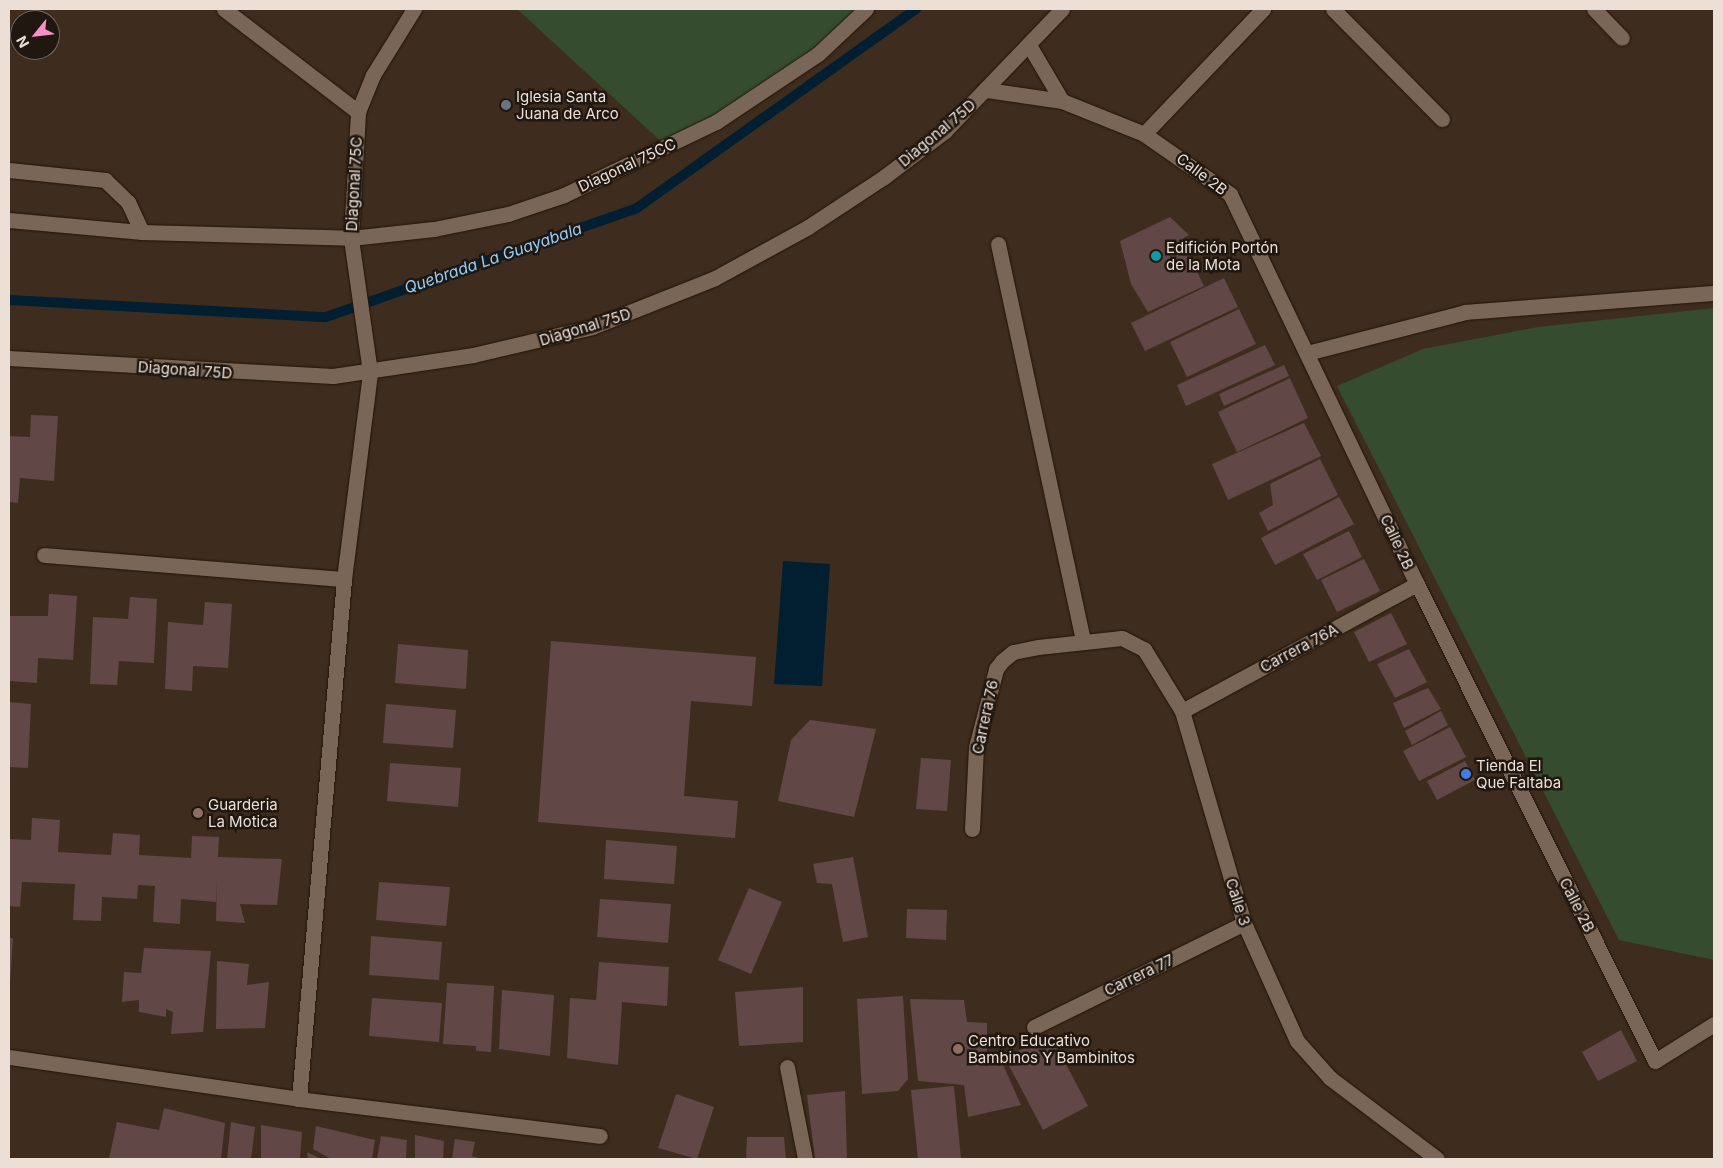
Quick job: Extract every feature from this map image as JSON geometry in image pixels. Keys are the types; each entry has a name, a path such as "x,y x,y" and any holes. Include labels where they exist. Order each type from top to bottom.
{"street":[{"path":"224,9 358,112"},
{"name":"Diagonal 75C","path":"299,1099 344,579 370,372 351,238 358,112 373,76 414,9"},
{"name":"Diagonal 75CC","path":"351,238 462,223 564,195 716,122 818,54 866,9"},
{"name":"Diagonal 75D","path":"9,358 292,377 370,372 539,341 653,306 715,278 808,227 884,177 945,131 987,90 1062,9"},
{"path":"1144,134 1263,9"},
{"path":"1333,9 1442,119"},
{"path":"1594,9 1622,38"},
{"path":"1029,45 1062,101"},
{"name":"Calle 2B","path":"987,90 1062,101 1144,134 1230,194 1417,584 1655,1061 1714,1024"},
{"path":"9,170 105,180 128,202 142,232"},
{"path":"9,220 142,232 351,238"},
{"path":"998,244 1083,642"},
{"path":"1306,352 1465,312 1714,293"},
{"path":"44,555 344,579"},
{"name":"Carrera 76A","path":"1182,711 1417,584"},
{"name":"Calle 3","path":"1083,642 1122,638 1144,649 1182,711 1244,923 1297,1041 1330,1078 1437,1159"},
{"name":"Carrera 76","path":"972,829 976,747 996,669 1013,652 1083,642"},
{"name":"Carrera 77","path":"1034,1027 1244,923"},
{"path":"9,1057 299,1099 600,1136"},
{"path":"787,1067 805,1159"}],"green space":[{"path":"517,9 866,9 818,54 666,146"},
{"path":"1714,308 1714,960 1619,940 1337,386 1423,349 1538,327"}],"water":[{"path":"783,561 830,564 822,686 774,684"}],"building":[{"name":"Edifición Portón de la Mota","path":"1170,217 1189,235 1182,239 1204,286 1148,312 1131,284 1120,241"},
{"path":"1224,278 1238,307 1145,351 1131,323"},
{"path":"1239,309 1256,344 1187,377 1170,342"},
{"path":"1265,345 1275,365 1186,406 1177,385"},
{"path":"1284,365 1289,376 1224,406 1219,394"},
{"path":"1290,378 1308,418 1237,452 1218,412"},
{"path":"31,415 58,416 54,481 20,478 18,503 9,502 9,436 30,437"},
{"path":"1304,423 1321,456 1228,500 1212,464"},
{"path":"1320,459 1338,495 1268,531 1259,513 1273,505 1270,484"},
{"path":"1339,497 1354,524 1275,565 1261,538"},
{"path":"1349,531 1362,557 1317,580 1303,554"},
{"path":"1364,559 1380,591 1337,612 1321,580"},
{"path":"49,594 77,596 73,660 38,658 37,683 10,681 9,616 48,616"},
{"path":"130,597 157,599 154,663 119,661 117,685 90,684 93,617 128,619"},
{"path":"205,602 232,604 228,668 193,666 192,691 165,689 168,622 203,625"},
{"path":"1391,613 1407,644 1369,662 1354,632"},
{"path":"551,641 756,657 752,706 691,701 684,796 738,801 735,838 538,822"},
{"path":"398,644 468,650 466,689 395,683"},
{"path":"1409,649 1427,682 1395,698 1377,664"},
{"path":"1428,688 1441,709 1404,728 1393,703"},
{"path":"9,702 31,704 28,768 9,767"},
{"path":"386,704 456,710 453,748 383,743"},
{"path":"1441,711 1448,725 1412,745 1405,731"},
{"path":"810,720 876,729 854,817 778,801 791,740"},
{"path":"1450,727 1466,757 1419,781 1403,751"},
{"path":"921,758 951,760 947,811 916,809"},
{"path":"1465,761 1475,780 1437,800 1427,781"},
{"path":"390,763 461,768 458,807 387,801"},
{"path":"32,818 60,820 58,852 111,855 113,833 140,835 139,855 191,858 192,836 219,837 218,857 282,859 277,905 240,904 245,923 216,921 217,880 216,902 181,899 180,924 153,922 155,886 138,885 137,899 102,897 101,921 73,920 75,884 22,882 20,907 9,906 9,839 31,840"},
{"path":"606,840 677,846 674,884 604,879"},
{"path":"853,857 868,937 843,942 832,884 817,883 813,864"},
{"path":"379,882 450,887 446,926 376,920"},
{"path":"749,888 782,902 751,974 718,960"},
{"path":"600,899 671,904 668,943 597,937"},
{"path":"907,909 947,910 946,940 906,938"},
{"path":"371,936 442,942 439,980 369,975"},
{"path":"9,938 13,938 10,984 9,984"},
{"path":"144,948 211,951 203,1032 171,1034 173,1012 166,1009 166,1017 139,1012 139,1000 122,1002 124,972 141,973"},
{"path":"217,961 249,964 247,985 269,982 265,1028 216,1029"},
{"path":"599,962 669,967 667,1006 622,1002 618,1065 567,1058 570,998 596,1000"},
{"path":"447,983 494,986 491,1052 476,1051 476,1046 443,1044"},
{"path":"803,987 803,1042 739,1046 735,992"},
{"path":"502,990 554,995 550,1056 499,1049"},
{"path":"903,996 908,1079 898,1091 862,1094 857,999"},
{"path":"372,998 442,1003 439,1042 369,1036"},
{"path":"910,999 964,1000 967,1022 987,1023 987,1056 1000,1058 1021,1105 968,1117 964,1085 918,1081"},
{"path":"1621,1030 1637,1061 1598,1081 1582,1052"},
{"path":"1050,1034 1088,1106 1043,1130 1005,1058"},
{"path":"954,1086 961,1159 918,1159 911,1090"},
{"path":"845,1091 847,1159 815,1159 807,1095"},
{"path":"676,1094 714,1107 697,1159 658,1148"},
{"path":"164,1108 225,1123 221,1159 109,1159 117,1122 159,1130"},
{"path":"231,1122 255,1127 251,1159 227,1159"},
{"path":"261,1125 302,1132 300,1159 261,1159"},
{"path":"316,1126 375,1140 372,1159 331,1159 313,1149"},
{"path":"415,1135 444,1141 443,1159 415,1159"},
{"path":"381,1136 407,1140 406,1159 377,1159"},
{"path":"747,1137 784,1137 786,1159 746,1159"},
{"path":"455,1139 475,1142 472,1156 482,1159 452,1159"},
{"path":"307,1152 321,1159 308,1159"}],"waterway":[{"name":"Quebrada La Guayabala","path":"9,300 326,317 637,208 916,9"}],"place":[{"name":"Iglesia Santa Juana de Arco","path":"506,105"},
{"name":"Edifición Portón de la Mota","path":"1156,256"},
{"name":"Tienda El Que Faltaba","path":"1466,774"},
{"name":"Guarderia La Motica","path":"198,813"},
{"name":"Centro Educativo Bambinos Y Bambinitos","path":"958,1049"}]}
